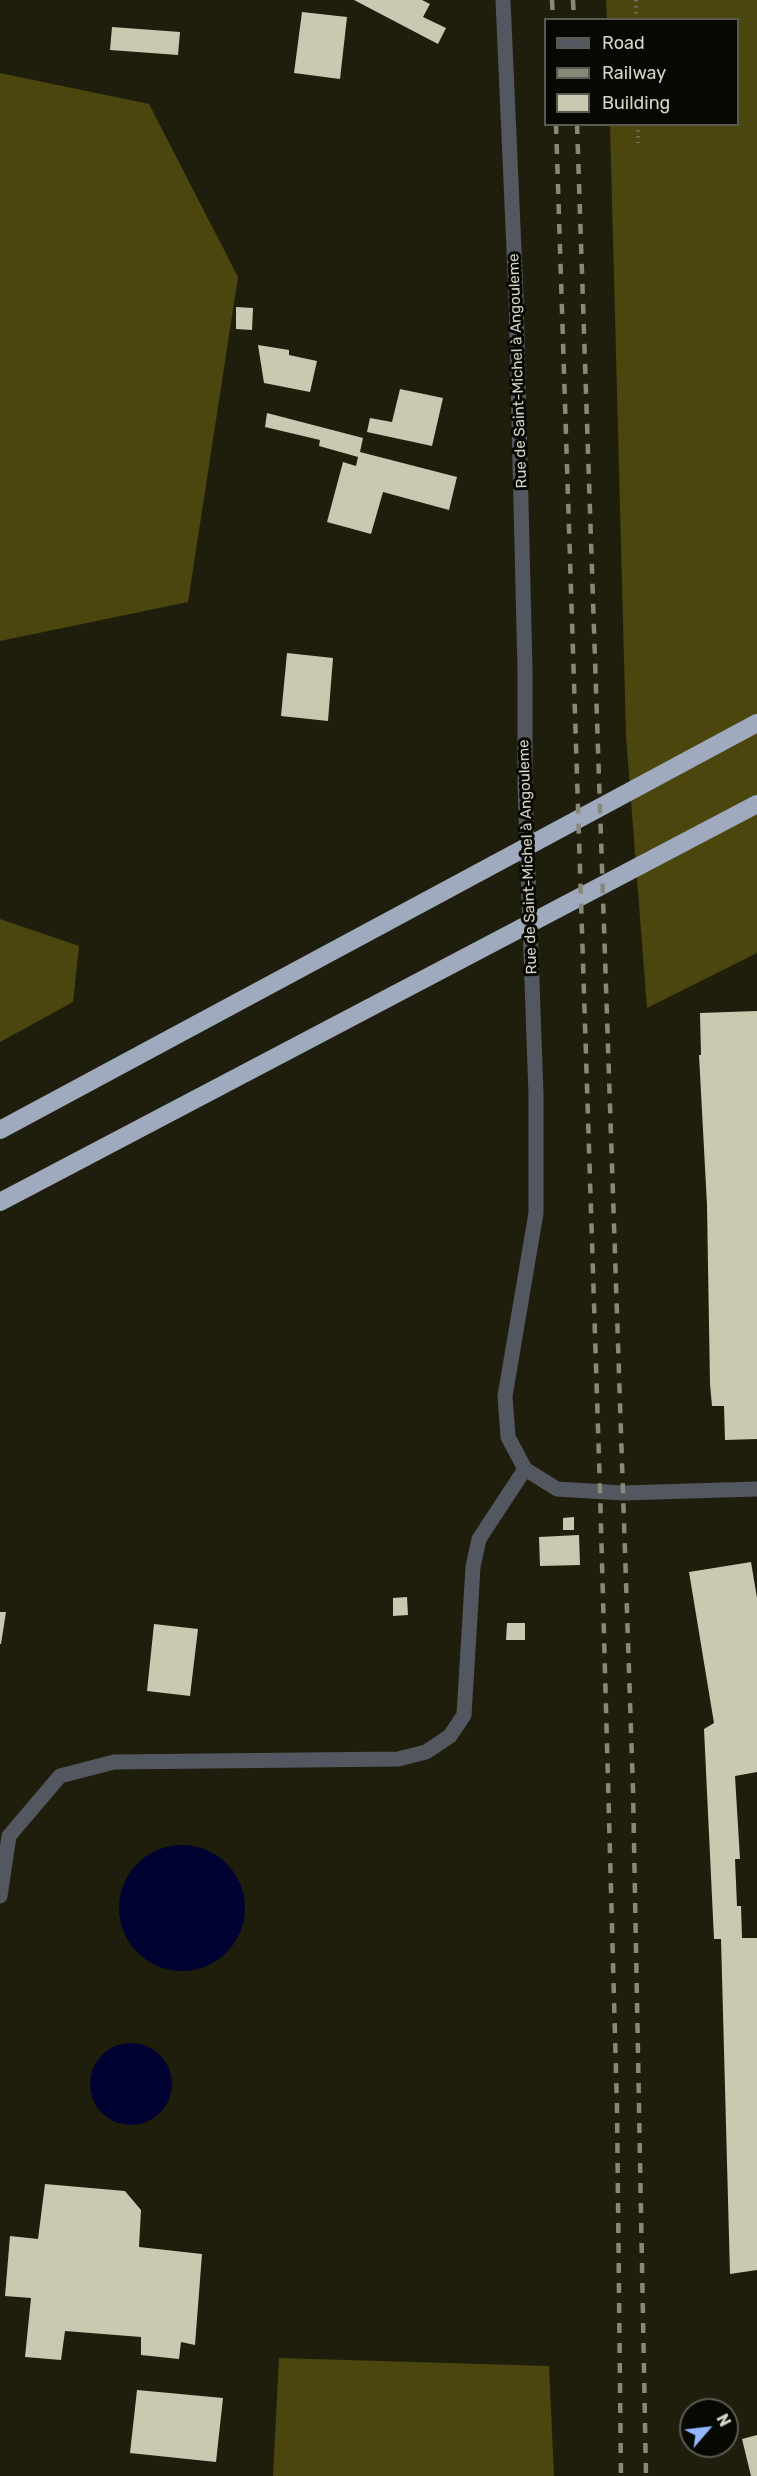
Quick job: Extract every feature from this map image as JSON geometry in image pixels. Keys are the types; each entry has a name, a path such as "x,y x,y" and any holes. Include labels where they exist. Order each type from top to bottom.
{"highway":[{"path":"0,1130 498,860 757,723"},
{"path":"0,1202 757,804"}],"street":[{"name":"Rue de Saint-Michel à Angouleme","path":"503,0 516,306 525,785 536,1095 536,1213 504,1396 508,1437 525,1469 557,1490 624,1493 757,1490"},
{"path":"0,1896 9,1836 60,1776 114,1762 398,1759 426,1752 450,1736 464,1715 473,1567 479,1539 525,1469"}],"path":[{"path":"636,0 636,18"},
{"path":"638,126 638,144"}],"shaded area":[{"path":"606,0 757,0 757,953 647,1008 626,736 610,126 739,126 739,18 607,18"},
{"path":"0,73 149,104 238,277 188,602 0,641"},
{"path":"0,919 79,946 73,1002 0,1042"},
{"path":"279,2358 549,2366 554,2476 273,2476"}],"water":[{"path":"182,1845 206,1850 227,1863 240,1884 245,1908 240,1932 227,1953 206,1966 182,1971 158,1966 137,1953 124,1932 119,1908 124,1884 137,1863 158,1850"},
{"path":"123,2043 139,2043 154,2050 165,2061 172,2076 169,2100 160,2113 139,2125 123,2125 108,2118 97,2107 90,2092 90,2076 97,2061 108,2050"}],"building":[{"path":"354,0 422,0 430,4 423,17 446,28 438,44"},
{"path":"302,12 347,17 340,79 294,73"},
{"path":"112,27 180,32 178,55 110,50"},
{"path":"236,307 253,308 252,330 236,329"},
{"path":"258,345 289,350 289,355 317,361 310,392 264,383"},
{"path":"400,389 443,398 432,446 367,432 370,418 392,422"},
{"path":"267,413 363,438 360,452 457,477 449,510 383,492 371,534 327,522 343,462 356,466 358,457 319,446 320,440 265,427"},
{"path":"287,653 333,658 328,721 281,716"},
{"path":"757,1011 757,1439 725,1440 724,1406 712,1406 710,1384 707,1205 699,1055 701,1055 700,1013"},
{"path":"574,1517 574,1530 563,1530 563,1518"},
{"path":"579,1535 580,1565 540,1566 539,1537"},
{"path":"751,1562 757,1598 757,1772 735,1776 740,1859 735,1859 737,1906 741,1906 742,1938 757,1938 757,2270 730,2274 721,1939 714,1939 704,1729 714,1723 689,1572"},
{"path":"407,1597 408,1615 393,1616 393,1598"},
{"path":"0,1612 6,1612 1,1644 0,1644"},
{"path":"507,1623 525,1623 525,1640 506,1640"},
{"path":"154,1624 198,1629 190,1696 147,1691"},
{"path":"45,2184 125,2191 141,2210 139,2247 202,2254 195,2345 181,2342 179,2359 141,2355 141,2337 65,2331 61,2360 25,2357 31,2298 5,2296 10,2236 38,2239"},
{"path":"137,2390 223,2398 216,2462 130,2453"},
{"path":"757,2435 757,2476 751,2476 742,2439"}],"railway":[{"path":"552,0 553,18"},
{"path":"573,0 574,18"},
{"path":"556,126 600,1490 617,2108 621,2476"},
{"path":"577,126 633,1790 646,2476"}]}
